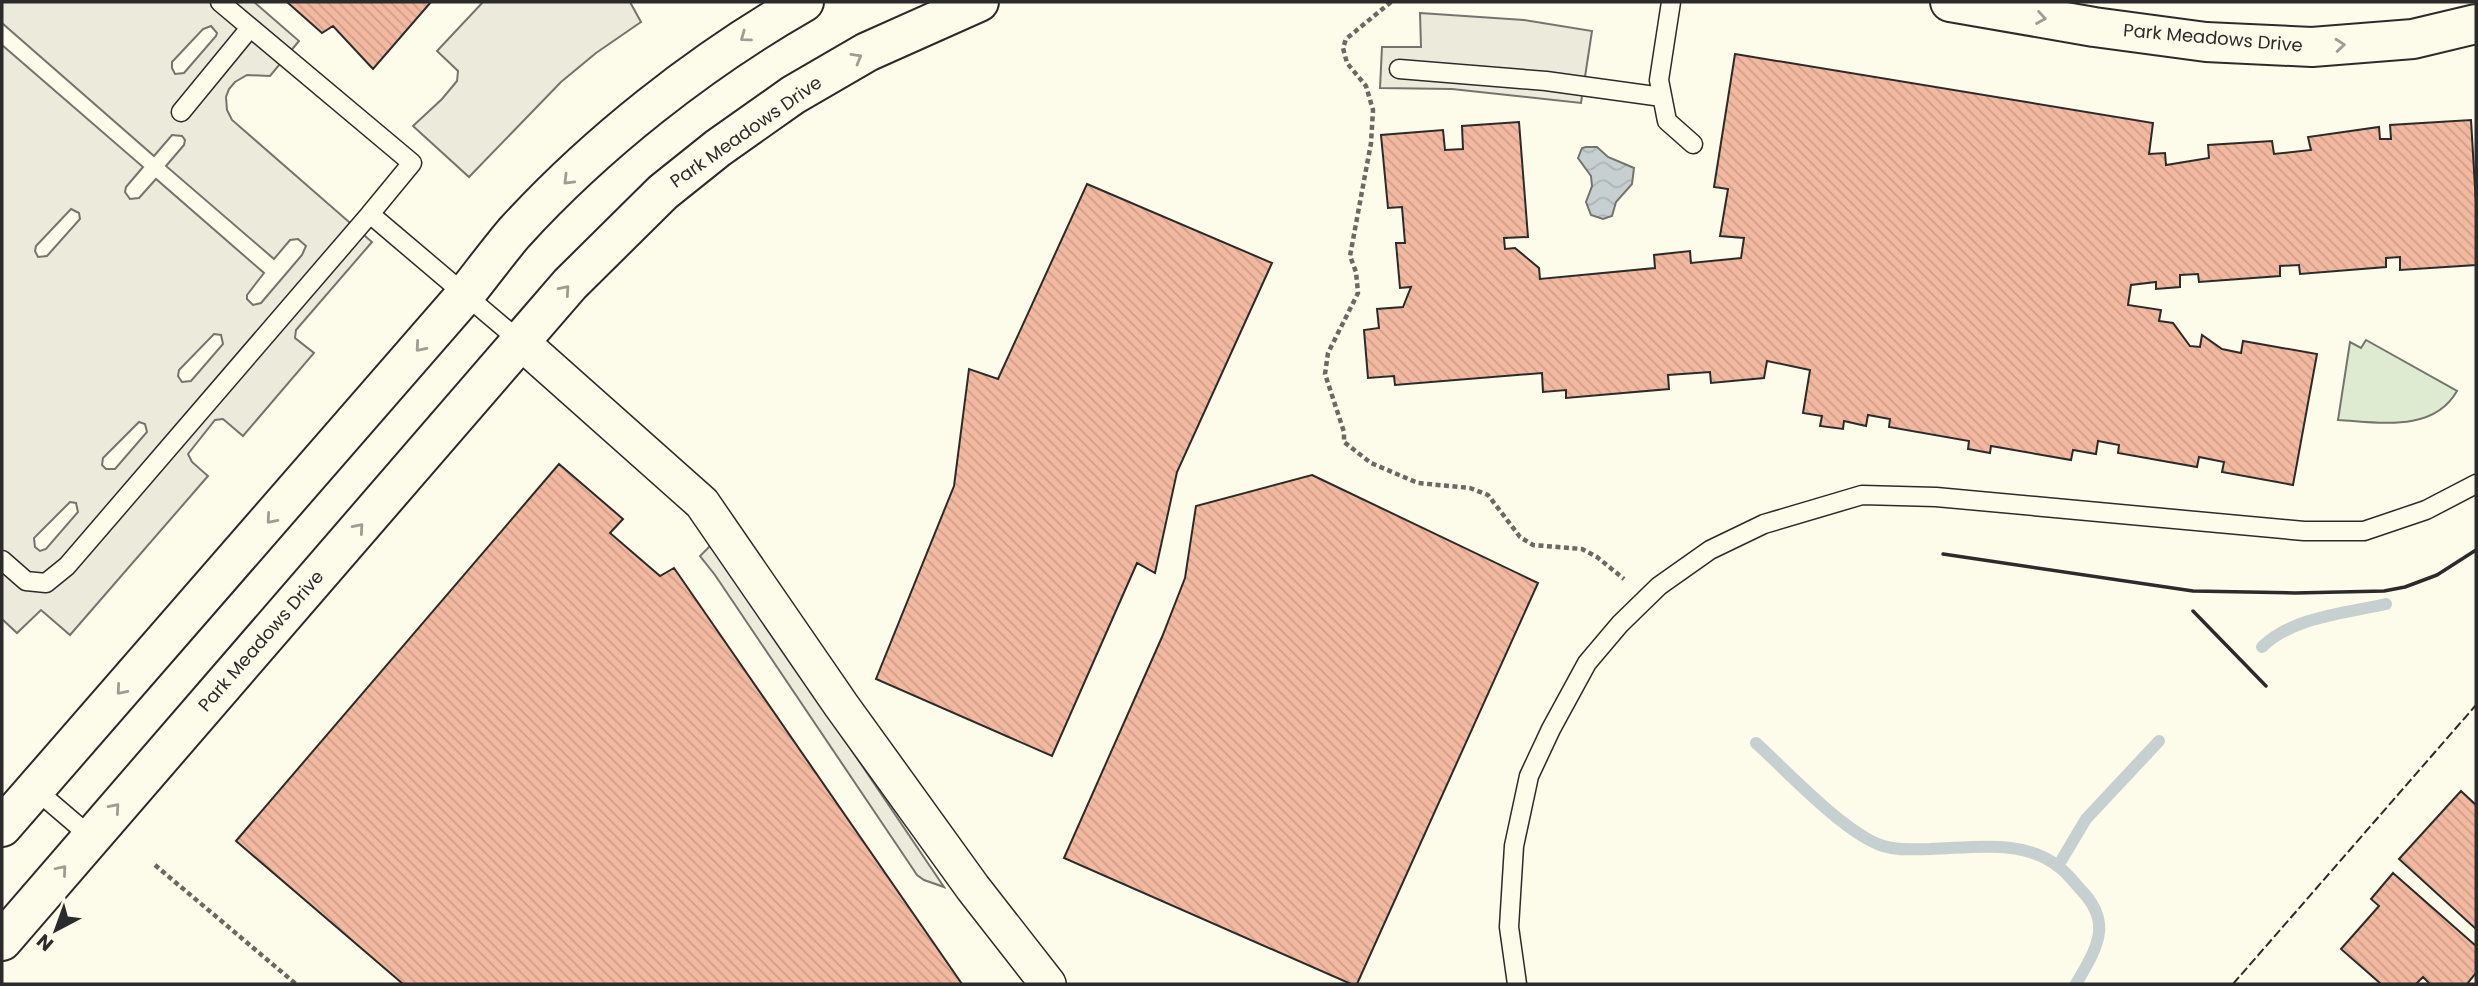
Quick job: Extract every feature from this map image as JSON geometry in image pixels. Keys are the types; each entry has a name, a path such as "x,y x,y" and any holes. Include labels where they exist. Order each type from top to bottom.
{"main road":[{"path":"2,827 465,295 514,233 614,135 753,31 804,2"},
{"name":"Park Meadows Drive","path":"2,941 570,284 663,191 793,94 867,52 979,2"},
{"name":"Park Meadows Drive","path":"1950,2 2094,27 2206,41 2312,47 2413,39 2476,24"}],"street":[{"path":"521,342 702,503 973,888 1048,984"}],"lane":[{"path":"2,560 26,581 46,583 67,566 412,163 220,2"},
{"path":"1671,2 1659,80 1667,121 1693,144"},
{"path":"181,112 250,28"},
{"path":"1399,69 1546,81 1662,97"},
{"path":"370,214 521,342"},
{"path":"1517,984 1509,927 1514,846 1529,776 1581,670 1619,624 1659,586 1710,550 1764,524 1862,495 1936,497 2304,531 2364,531 2426,510 2476,484"},
{"path":"35,789 91,837"}],"path":[{"path":"1391,2 1346,39 1343,48 1347,63 1366,86 1373,110 1371,144 1350,256 1356,272 1358,293 1328,353 1325,374 1344,432 1344,442 1371,463 1418,483 1470,488 1488,495 1520,537 1533,545 1582,549 1597,556 1646,599"},
{"path":"155,865 296,984"}],"green space":[{"path":"2366,340 2457,391 2447,404 2434,414 2420,419 2387,423 2338,420 2350,342 2361,348"}],"shaded area":[{"path":"2,2 254,2 299,41 270,76 247,75 235,82 226,97 227,110 232,120 372,242 296,330 295,338 314,353 243,436 223,419 215,420 188,454 192,462 208,476 70,635 41,610 17,633 2,619 2,45 143,167 126,187 125,192 130,199 139,198 156,179 264,273 247,295 253,305 261,303 302,255 306,246 298,239 290,240 274,259 166,166 184,145 182,136 172,135 154,156 2,23","holes":["211,26 217,33 216,36 184,73 175,74 172,62 203,29","71,209 79,213 80,219 47,256 38,257 36,246","214,334 221,335 223,344 191,381 182,382 178,376 179,370","139,422 145,424 147,432 115,469 106,469 102,465 103,458","70,502 76,503 78,512 46,549 40,551 35,547 34,538"]},
{"path":"483,2 630,2 641,22 596,53 561,82 469,177 413,126 457,81 458,71 437,51"},
{"path":"1420,13 1524,20 1592,31 1581,103 1452,89 1380,88 1382,47 1421,47"},
{"path":"711,545 944,887 917,875 700,556"}],"water":[{"path":"1597,147 1608,157 1634,168 1632,184 1616,202 1612,216 1603,219 1591,215 1586,202 1592,186 1591,176 1578,158 1582,148"}],"building":[{"path":"287,2 431,2 373,69 333,26 322,33"},
{"path":"1735,54 2153,123 2149,154 2165,153 2166,165 2209,158 2208,145 2272,141 2274,154 2311,150 2308,137 2379,127 2380,139 2391,139 2390,125 2471,120 2476,204 2476,265 2400,270 2400,257 2386,258 2386,267 2300,274 2299,265 2280,266 2280,276 2199,282 2198,274 2180,275 2180,287 2156,289 2156,282 2131,285 2128,305 2161,310 2159,321 2173,323 2190,346 2200,347 2202,335 2222,349 2241,353 2243,341 2317,354 2293,485 2222,472 2224,462 2199,457 2197,467 2118,453 2119,445 2098,441 2096,454 2073,450 2071,460 1991,446 1990,453 1968,449 1969,441 1889,427 1890,419 1868,415 1866,426 1844,421 1843,429 1820,426 1822,416 1803,413 1810,370 1767,361 1764,378 1711,383 1710,372 1668,375 1669,389 1566,398 1566,390 1543,392 1542,373 1395,385 1394,376 1368,378 1364,330 1379,328 1377,309 1403,307 1411,287 1400,288 1396,243 1405,243 1402,207 1388,208 1381,135 1443,130 1445,150 1463,149 1462,126 1519,122 1528,237 1504,238 1505,249 1515,248 1539,268 1540,279 1655,268 1654,255 1690,251 1691,263 1741,258 1744,238 1720,236 1728,189 1714,187"},
{"path":"1087,184 1272,263 1177,472 1155,573 1137,563 1052,756 876,679 954,486 969,369 998,379"},
{"path":"559,464 623,519 610,533 660,576 674,568 962,984 403,984 236,841"},
{"path":"1312,475 1538,583 1357,984 1351,984 1064,858 1162,637 1185,578 1196,506"},
{"path":"2461,791 2476,805 2476,929 2399,859"},
{"path":"2393,873 2476,946 2476,973 2467,984 2430,984 2423,977 2416,984 2381,984 2341,949 2379,906 2371,899"}],"waterway":[{"path":"2262,647 2274,637 2304,623 2386,604"},
{"path":"2058,866 2086,819 2159,741"},
{"path":"1756,743 1834,815 1868,839 1883,846 1895,849 2013,848 2045,858 2059,867 2091,902 2099,925 2095,948 2076,984"}],"fence":[{"path":"2233,984 2476,705"}],"wall":[{"path":"1943,554 2193,591 2295,593 2384,591 2405,587 2437,575 2476,550"},
{"path":"2193,611 2266,686"}]}
